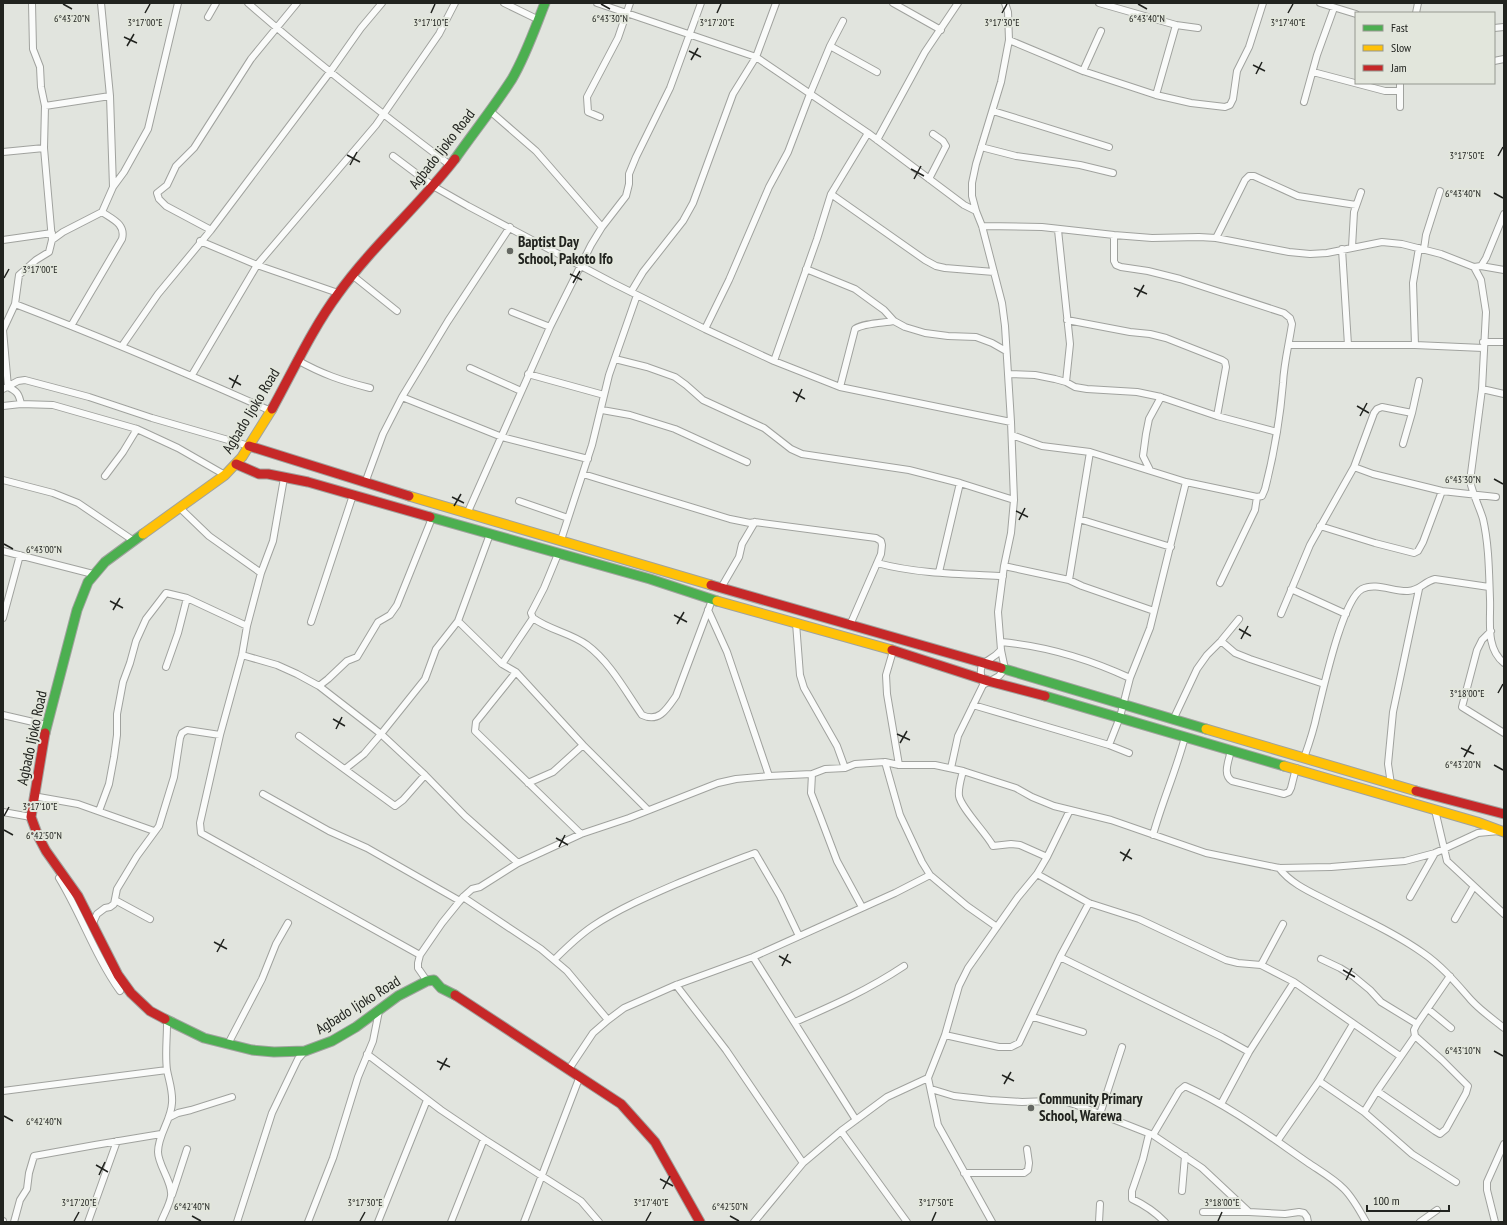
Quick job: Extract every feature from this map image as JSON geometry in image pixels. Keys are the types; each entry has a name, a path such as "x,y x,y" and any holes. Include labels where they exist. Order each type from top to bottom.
{"street":[{"path":"5,388 3,330 15,304 19,275 36,260 49,252 52,240 44,148 44,106 40,67 33,49 32,3"},
{"path":"101,3 110,96 114,187"},
{"path":"52,240 63,232 102,212 114,187 148,129 178,3"},
{"path":"208,17 216,3"},
{"path":"248,3 277,29 383,115 450,165"},
{"path":"211,230 166,206 159,199 157,194 167,185 176,166 194,148 251,59 297,3"},
{"path":"122,346 158,294 200,241 211,230 330,72 361,28 382,3"},
{"path":"192,376 257,266 383,115 439,34 455,3"},
{"path":"504,3 539,20"},
{"name":"Agbado Ijoko Road","path":"427,981 398,996 379,1011 332,1041 304,1051 259,1051 204,1038 150,1011 131,993 118,975 78,896 38,836 31,817 33,796 46,725 77,610 88,582 93,574 105,562 225,475 236,464 271,410 297,360 338,293 384,238 433,186 490,112 512,78 529,44 545,3"},
{"path":"597,3 756,56 868,133 964,205 976,211"},
{"path":"600,117 588,112 587,97 618,38 630,3"},
{"path":"467,514 502,437 528,374 550,327 566,298 580,265 602,228 626,196 630,184 629,174 670,88 701,3"},
{"path":"631,292 686,215 698,189 733,94 756,56 776,3"},
{"path":"893,3 941,30"},
{"path":"877,140 918,64 958,3"},
{"path":"1005,3 1008,12 1009,40 1001,82 981,147 972,183 972,196 982,226 994,272 1005,326 1012,435 1014,500 1011,533 1002,576 998,612 1001,650 1005,669"},
{"path":"1099,3 1176,25 1198,28"},
{"path":"1009,40 1083,72 1156,95 1191,103 1225,107 1230,105 1233,99 1237,71 1249,47 1263,3"},
{"path":"1320,3 1355,14"},
{"path":"1304,102 1317,55 1334,8"},
{"path":"705,329 729,280 769,187 788,152 830,46 843,21"},
{"path":"1156,95 1176,25"},
{"path":"1083,72 1101,31"},
{"path":"830,46 877,72"},
{"path":"1313,72 1355,84"},
{"path":"1357,84 1385,91 1400,91"},
{"path":"1400,84 1400,107"},
{"path":"44,106 110,96"},
{"path":"993,111 1109,147"},
{"path":"490,112 536,150 602,228"},
{"path":"774,361 831,194 868,133"},
{"path":"929,179 946,146 943,141 933,134"},
{"path":"981,147 1016,156 1080,165 1113,173"},
{"path":"3,152 44,148"},
{"path":"393,156 433,186 468,206 631,292 774,361 840,388 1011,422"},
{"path":"1216,238 1245,180 1249,176 1254,176 1298,196 1356,205"},
{"path":"1415,345 1413,283 1421,249 1440,191"},
{"path":"1352,247 1354,212 1361,192"},
{"path":"831,194 925,260 936,266 994,272"},
{"path":"71,326 122,239 124,233 122,227 118,223 102,212"},
{"path":"1481,266 1486,258 1504,214"},
{"path":"982,226 1042,227 1058,230 1165,238 1216,238 1289,252 1310,254 1382,242 1402,244 1421,249 1459,260 1474,267 1481,266 1504,270"},
{"path":"365,483 383,434 402,397 448,321 510,227"},
{"path":"1058,230 1070,344 1066,382"},
{"path":"3,240 52,232"},
{"path":"1012,435 1042,446 1090,452 1186,482 1257,497 1262,496 1265,490 1282,404 1283,382 1292,324 1290,318 1284,313 1180,279 1116,265 1114,261 1114,235"},
{"path":"200,241 257,266 338,293"},
{"path":"1342,249 1348,345"},
{"path":"1474,267 1481,280 1486,312 1483,345 1484,365 1482,389 1470,481 1484,529 1489,587 1491,642 1493,650 1498,658 1504,663"},
{"path":"806,269 854,289 884,310 894,321 905,327 925,334 976,338 992,343 1006,351"},
{"path":"352,275 397,311"},
{"path":"561,540 588,459 602,410 609,375 637,294"},
{"path":"15,304 122,346 271,410"},
{"path":"512,312 550,327"},
{"path":"1067,320 1166,338 1222,360 1225,362 1226,367 1216,416"},
{"path":"840,388 856,330 860,326 894,321"},
{"path":"1289,346 1483,345 1504,342"},
{"path":"615,359 647,367 675,377 703,400 764,428 791,449 802,454 896,468 960,483 1014,500"},
{"path":"297,360 332,378 370,388"},
{"path":"470,368 521,391"},
{"path":"528,374 604,395"},
{"path":"1008,374 1035,375 1066,382 1075,387 1087,389 1137,392 1161,397 1216,416 1277,432"},
{"path":"5,388 25,380 89,397 152,418 249,446 467,514 1005,669 1391,784 1504,814"},
{"path":"1403,444 1419,381"},
{"path":"5,388 16,391 20,396 21,404"},
{"path":"1482,389 1504,394"},
{"path":"402,397 502,437 588,459"},
{"path":"1150,470 1143,456 1149,419 1161,397"},
{"path":"3,406 21,404 53,405 137,429 178,448 225,475"},
{"path":"1281,614 1310,545 1354,467 1374,412 1382,407 1412,413"},
{"path":"602,410 630,415 675,429 747,462"},
{"path":"104,476 123,452 137,429"},
{"path":"1069,580 1090,452"},
{"path":"1133,465 1143,456"},
{"path":"236,464 259,474 268,474 308,482 353,494 432,518 650,579 734,607 916,657 984,682 999,683 1120,717 1478,822 1503,831"},
{"path":"1354,467 1373,474 1442,491 1496,497"},
{"path":"583,474 702,511 750,523 755,522 876,538 881,541 881,554 850,625"},
{"path":"284,478 272,541 261,573 247,626 242,654 220,735 200,823 201,833 420,955"},
{"path":"3,480 53,493 78,503 134,541"},
{"path":"1109,745 1120,717 1122,704 1130,678 1150,628 1186,482"},
{"path":"939,572 960,483"},
{"path":"1320,526 1414,553 1418,551 1423,542 1442,491"},
{"path":"311,622 353,494"},
{"path":"1220,583 1255,510 1257,497"},
{"path":"519,501 568,518"},
{"path":"180,508 209,536 261,573"},
{"path":"319,686 346,661 357,657 378,622 390,615 397,605 432,518"},
{"path":"1079,519 1171,547"},
{"path":"721,588 739,557 742,544 755,522"},
{"path":"345,769 364,754 424,679 436,649 458,621 490,534"},
{"path":"3,551 93,574"},
{"path":"558,554 544,588 531,613 533,618 537,622 572,636 588,645 603,660 642,715 649,718 657,717 669,708 676,696 712,600"},
{"path":"3,618 20,555"},
{"path":"877,563 898,569 1002,576"},
{"path":"1004,566 1069,580 1154,611"},
{"path":"1391,784 1388,764 1393,712 1419,589 1427,581 1435,579 1489,587"},
{"path":"1304,758 1317,715 1324,684 1346,614 1356,595 1362,589 1370,587 1407,591 1419,589"},
{"path":"1291,589 1346,614"},
{"path":"99,811 109,784 114,757 123,682 136,640 146,619 166,593 187,598 247,626"},
{"path":"166,667 178,633 187,598"},
{"path":"708,610 727,652 769,776"},
{"path":"502,664 533,618"},
{"path":"1173,720 1197,669 1207,655 1239,619"},
{"path":"458,621 502,664 516,672 583,746 648,810"},
{"path":"796,623 800,675 804,688 815,710 837,746 845,768"},
{"path":"1491,631 1482,640 1477,650 1462,707 1504,733"},
{"path":"1221,641 1235,653 1324,684"},
{"path":"1001,642 1020,643 1055,650 1092,661 1130,678"},
{"path":"951,768 958,736 984,682 980,668 982,663 996,656 1001,650"},
{"path":"892,651 886,675 886,682 898,765"},
{"path":"242,654 277,665 319,686 381,734 425,775 465,816 518,863"},
{"path":"984,682 999,676 1005,669"},
{"path":"516,672 479,718 475,726 475,731 581,834"},
{"path":"973,705 1109,745 1129,753"},
{"path":"3,715 46,725"},
{"path":"93,923 97,914 114,904 116,889 162,820 174,777 182,733 187,730 220,735"},
{"path":"299,736 395,806 403,800 425,775"},
{"path":"1153,835 1185,737"},
{"path":"528,783 553,772 583,746"},
{"path":"1231,750 1226,772 1227,778 1232,781 1284,794 1291,788 1296,768"},
{"path":"885,762 900,816 922,862 930,875 967,906 997,927"},
{"path":"700,1222 654,1142 621,1104 569,1068 455,995 441,988 434,980 427,981 418,968 420,955 442,923 461,899 472,889 480,887 518,863 581,834 718,784 736,779 812,774 825,769 845,768 855,764 885,762 898,765 922,764 963,771 1016,788 1032,797 1070,810 1111,820 1206,853 1279,868 1331,867 1405,861 1435,853 1478,833 1503,831"},
{"path":"963,771 959,797 974,821 988,837 993,846 1011,844 1020,845 1047,857"},
{"path":"812,774 811,793 817,811 838,861 862,907"},
{"path":"263,794 329,831 367,848 461,899 476,905 496,920 541,949 567,971 608,1020"},
{"path":"33,796 78,804 154,831"},
{"path":"992,1222 938,1125 928,1078 945,1035 959,986 968,968 1018,897 1037,874 1070,810"},
{"path":"1435,810 1447,861 1504,914"},
{"path":"3,812 31,817"},
{"path":"554,960 571,943 593,926 616,912 715,868 755,853 780,896 799,936"},
{"path":"1410,897 1435,853"},
{"path":"1279,868 1285,876 1300,887 1395,935 1425,954 1450,976 1472,1001 1501,1026 1504,1019"},
{"path":"1037,874 1089,903 1139,919 1226,960 1238,963 1261,965 1294,982 1400,1056"},
{"path":"569,1068 593,1033 624,1008 676,985 753,957 895,893 930,875"},
{"path":"59,878 74,904 103,963 120,991"},
{"path":"1455,919 1474,886"},
{"path":"115,900 150,919"},
{"path":"945,1035 999,1047 1011,1047 1020,1042 1060,957 1089,903"},
{"path":"228,1044 262,979 276,944 288,923"},
{"path":"1261,965 1282,924"},
{"path":"753,957 856,1120"},
{"path":"1060,957 1222,1037 1249,1052"},
{"path":"1321,959 1353,976 1370,990 1381,1002 1418,1024"},
{"path":"795,1022 838,1004 871,987 904,966"},
{"path":"1377,1091 1440,1134 1446,1129 1466,1093 1468,1086 1415,1036 1414,1030 1450,976"},
{"path":"1221,1104 1249,1052 1294,982"},
{"path":"676,985 726,1050 803,1163"},
{"path":"1428,1009 1451,1028"},
{"path":"308,1222 333,1158 367,1054 373,1041 379,1011"},
{"path":"1033,1017 1083,1032"},
{"path":"171,1196 158,1152 161,1134 170,1117 172,1102 172,1087 167,1070 167,1024 172,1021"},
{"path":"1278,1140 1320,1081 1353,1024"},
{"path":"1364,1112 1400,1056 1415,1036"},
{"path":"1100,1114 1122,1047"},
{"path":"237,1222 272,1113 298,1059 304,1051"},
{"path":"367,1054 427,1100 484,1139 581,1201 598,1221"},
{"path":"3,1091 167,1070"},
{"path":"524,1222 580,1076"},
{"path":"754,1222 803,1163 841,1131 887,1097 928,1078"},
{"path":"1320,1081 1364,1112 1412,1154 1456,1182"},
{"path":"1165,1222 1156,1213 1132,1199 1132,1191 1151,1134 1179,1091 1185,1086 1221,1104 1278,1140 1335,1181 1349,1195 1366,1222"},
{"path":"931,1088 954,1096 990,1100 1067,1102 1100,1114 1151,1134 1185,1156 1202,1168 1249,1212"},
{"path":"170,1117 178,1113 232,1097"},
{"path":"378,1222 427,1100"},
{"path":"841,1131 907,1222"},
{"path":"14,1222 20,1200 27,1189 29,1173 34,1156 161,1134"},
{"path":"451,1222 484,1139"},
{"path":"88,1222 117,1141"},
{"path":"1495,1222 1487,1190 1487,1182 1504,1144"},
{"path":"964,1173 1024,1173 1028,1170 1027,1149"},
{"path":"161,1222 187,1150"},
{"path":"1182,1191 1185,1156"},
{"path":"1098,1222 1100,1204"},
{"path":"1420,1222 1437,1210"},
{"path":"1202,1212 1285,1214 1299,1212 1304,1213 1308,1222"}],"traffic: fast":[{"path":"455,159 512,79 526,51 545,3"},
{"path":"430,517 650,579 717,601"},
{"path":"45,733 77,610 88,582 105,562 143,534"},
{"path":"1001,668 1206,729"},
{"path":"1045,696 1284,766"},
{"path":"165,1019 204,1038 252,1050 274,1052 305,1051 332,1041 356,1027 398,996 427,981 434,980 441,988 455,995"}],"traffic: slow":[{"path":"143,534 225,475 242,457 272,409"},
{"path":"409,496 711,585"},
{"path":"717,601 892,650"},
{"path":"1206,729 1416,791"},
{"path":"1284,766 1477,822 1504,832"}],"traffic: jam":[{"path":"272,409 311,336 338,294 366,259 455,159"},
{"path":"249,446 409,496"},
{"path":"236,464 259,474 268,474 308,482 430,517"},
{"path":"711,585 1001,668"},
{"path":"892,650 988,681 1045,696"},
{"path":"45,733 31,817 38,836 46,851 78,896 118,975 131,993 150,1011 165,1019"},
{"path":"1416,791 1504,814"},
{"path":"455,995 621,1104 655,1142 700,1222"}],"place":[{"name":"Baptist Day School, Pakoto Ifo","path":"510,251"},
{"name":"Community Primary School, Warewa","path":"1031,1108"}]}
